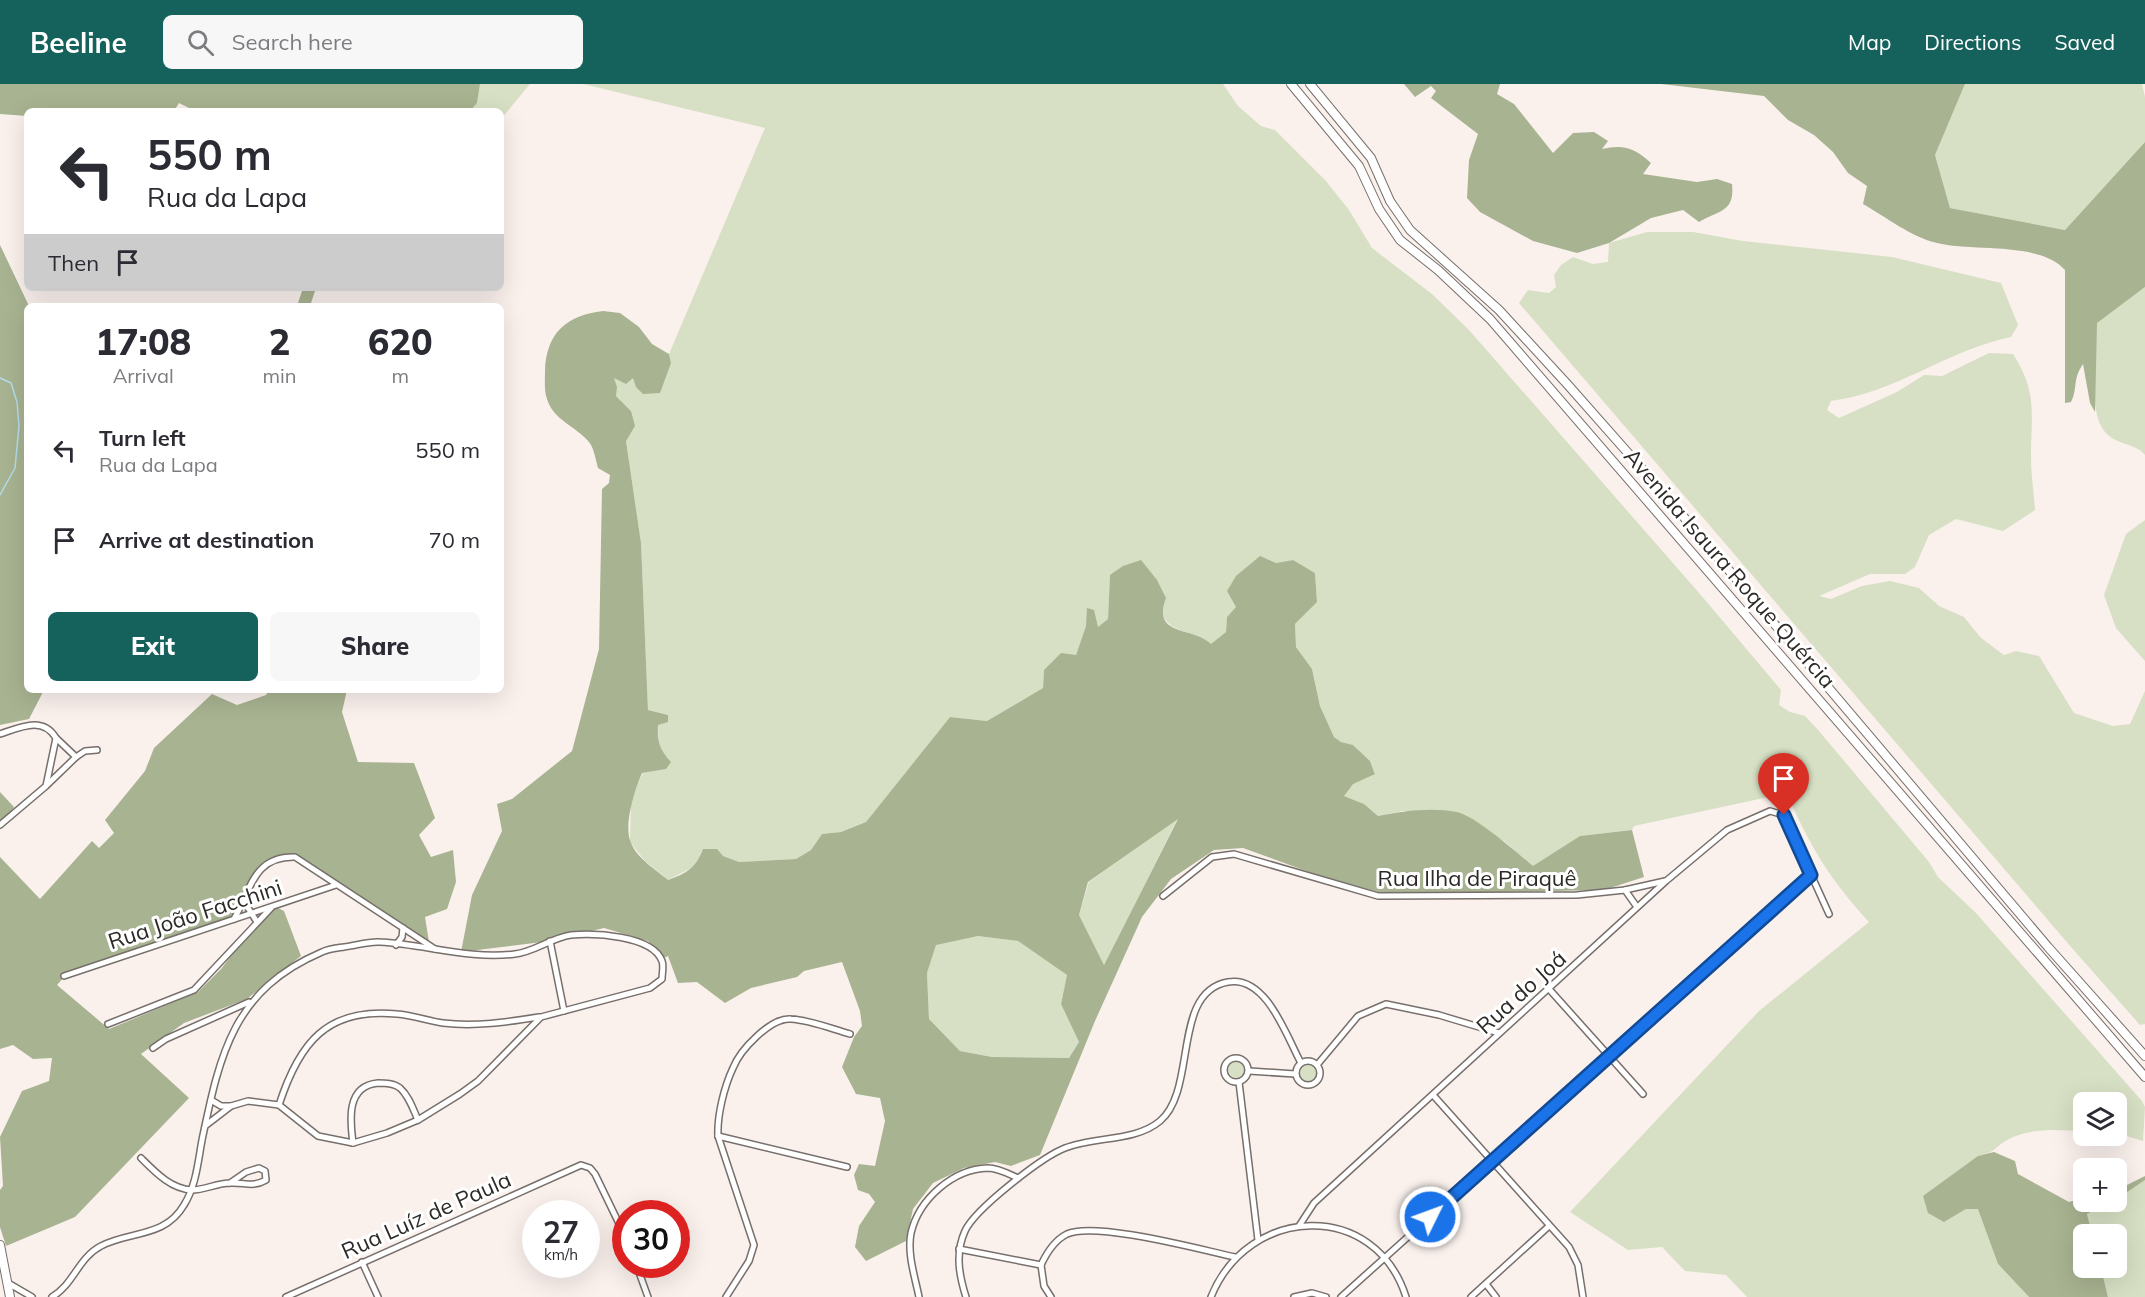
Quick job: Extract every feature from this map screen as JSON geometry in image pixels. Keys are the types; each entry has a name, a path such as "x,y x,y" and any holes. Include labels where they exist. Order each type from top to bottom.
{"main road":[{"name":"Avenida Isaura Roque Quércia","path":"1291,84 1359,166 1379,209 1400,240 1445,277 1490,319 2145,1077"},
{"name":"Avenida Isaura Roque Quércia","path":"1310,84 1371,158 1390,201 1410,230 1499,310 1576,394 1666,496 2048,947 2145,1056"},
{"path":"0,1245 3,1279 10,1297"}],"street":[{"path":"0,734 39,724 49,729 76,757"},
{"path":"46,786 56,738"},
{"path":"0,825 76,757 85,751 97,750"},
{"name":"Rua do Joá","path":"1299,1226 1314,1203 1637,907 1727,830 1770,811 1784,815 1811,875"},
{"name":"Rua Ilha de Piraquê","path":"1163,896 1212,857 1233,854 1378,896 1577,895 1625,890 1666,881"},
{"path":"234,919 264,865 283,857 295,857 439,952"},
{"path":"1341,1297 1811,875 1829,914"},
{"name":"Rua João Facchini","path":"64,976 336,885"},
{"path":"1625,890 1637,907"},
{"path":"243,900 257,922"},
{"path":"108,1024 194,990 274,906"},
{"path":"396,945 402,937 403,928"},
{"path":"52,1297 65,1289 87,1254 104,1244 146,1234 172,1219 183,1207 192,1190 205,1126 225,1049 239,1019 250,1002 278,976 323,951 378,942 439,952 516,954 550,941 593,933 647,946 656,952 662,962 662,979 657,985 541,1017 473,1025 442,1023 400,1014 377,1012 348,1016 323,1031 301,1051 289,1073 279,1105"},
{"path":"550,941 564,1011"},
{"path":"966,1297 960,1277 959,1249 970,1222 1018,1178 1048,1156 1066,1148 1132,1135 1162,1120 1174,1101 1196,1005 1208,990 1223,982 1235,980 1252,985 1261,992 1301,1063"},
{"path":"1549,989 1643,1094"},
{"path":"153,1048 166,1039 229,1009 250,1002"},
{"path":"1317,1065 1358,1016 1386,1004 1439,1015 1498,1033"},
{"path":"229,1009 239,1019"},
{"path":"212,1100 221,1106 231,1106 248,1101 279,1105 318,1136 353,1143 418,1120 478,1081 541,1017"},
{"path":"726,1297 749,1261 754,1245 718,1136 718,1123 733,1066 764,1029 776,1021 791,1018 850,1034"},
{"path":"1232,1058 1240,1058 1247,1063 1249,1071 1247,1076 1239,1082 1227,1079 1224,1071 1226,1063 1232,1058"},
{"path":"1295,1074 1302,1085 1310,1086 1320,1077 1317,1065 1312,1062 1301,1063"},
{"path":"1295,1074 1301,1063"},
{"path":"1249,1071 1295,1074"},
{"path":"1239,1082 1258,1240"},
{"path":"353,1143 352,1104 358,1091 369,1084 398,1085 406,1095 418,1120"},
{"path":"1433,1095 1569,1247 1578,1265 1583,1297"},
{"path":"205,1126 231,1106"},
{"path":"718,1136 847,1167"},
{"path":"141,1158 158,1175 192,1190 230,1183 255,1186 266,1180 265,1171 259,1168 246,1172 230,1183"},
{"name":"Rua Luíz de Paula","path":"286,1297 581,1165 590,1168 595,1174 612,1209"},
{"path":"919,1297 912,1265 911,1233 920,1212 933,1194 949,1179 988,1168 1018,1178"},
{"path":"1211,1297 1219,1279 1235,1257 1258,1240 1287,1228 1299,1226 1334,1228 1354,1235 1384,1258 1403,1287 1406,1297"},
{"path":"1471,1297 1549,1226"},
{"path":"1051,1297 1044,1286 1041,1265 1057,1240 1081,1230 1113,1233 1235,1257"},
{"path":"959,1249 1041,1265"},
{"path":"362,1262 378,1297"},
{"path":"641,1278 648,1297"},
{"path":"3,1279 21,1293 32,1297"},
{"path":"1486,1284 1496,1297"},
{"path":"1294,1297 1312,1293 1326,1297"}],"green space":[{"path":"0,84 480,84 477,103 473,108 189,108 179,103 176,108 24,108 24,116 0,114"},
{"path":"480,84 530,84 504,115 504,108 473,108 477,103"},
{"path":"583,84 1223,84 1238,106 1261,126 1275,130 1326,181 1349,210 1372,248 1432,294 1469,330 1781,690 1779,705 1790,712 1805,716 1819,731 1929,862 1938,877 1976,913 2142,1101 2145,1107 2143,1141 2127,1136 2127,1092 2073,1092 2073,1131 2054,1130 2024,1133 1978,1156 1944,1222 1966,1209 1979,1209 1998,1264 2029,1297 1747,1297 1726,1275 1685,1271 1662,1247 1628,1250 1570,1212 1759,1011 1869,922 1821,860 1785,790 1782,794 1634,826 1632,830 1580,836 1533,867 1504,841 1403,811 1378,816 1364,804 1344,796 1352,784 1375,773 1370,761 1353,745 1341,742 1334,737 1320,706 1312,669 1296,647 1295,624 1317,601 1315,573 1293,560 1276,563 1227,617 1226,632 1211,645 1198,636 1170,624 1161,611 1110,575 1108,619 1098,627 1086,626 1076,655 1044,670 1043,688 987,721 950,717 866,822 841,832 822,834 811,850 796,859 739,862 723,856 697,865 668,880 645,861 630,842 631,798 643,773 665,769 659,749 658,725 668,715 648,710 641,543 626,441 631,411 616,396 614,377 633,378 671,363 669,354 765,128"},
{"path":"1404,84 1500,84 1497,94 1514,104 1553,153 1573,133 1594,132 1608,141 1602,149 1623,147 1634,151 1651,163 1643,174 1697,182 1717,179 1732,184 1731,200 1724,209 1699,222 1683,210 1651,218 1609,243 1577,253 1533,241 1480,212 1467,198 1469,160 1478,134 1431,98 1436,91 1431,86 1415,97"},
{"path":"1661,84 1965,84 1935,155 1950,208 2065,230 2145,142 2145,287 2097,323 2095,412 2090,403 2083,364 2077,375 2071,402 2065,403 2065,270 2054,261 2023,251 1952,246 1918,236 1863,204 1867,186 1848,173 1833,152 1814,135 1788,120 1764,96"},
{"path":"1965,84 2142,84 2145,97 2145,142 2065,230 1950,208 1935,155"},
{"path":"1647,232 1693,232 1743,241 1892,257 2001,283 2018,325 2011,337 1965,351 1877,389 1831,401 1827,410 1839,418 1897,392 1924,375 1942,376 1989,353 2013,354 2030,392 2031,464 2035,510 2003,531 1956,519 1929,535 1915,567 1905,574 1870,574 1819,596 1831,599 1862,586 1890,581 1919,588 1939,606 1964,617 1981,638 2004,655 2016,651 2039,656 2074,713 2113,726 2130,724 2145,691 2145,1024 2140,1025 2071,947 1519,303 1528,290 1549,293 1556,287 1554,275 1561,265 1573,257 1593,264 1608,262 1609,243"},
{"path":"0,245 28,303 24,303 24,693 42,693 29,719 0,725"},
{"path":"2145,287 2145,455 2105,432 2096,410 2094,380 2096,323"},
{"path":"302,291 315,291 311,303 298,303"},
{"path":"603,311 620,313 639,327 652,344 669,354 671,363 660,393 643,394 636,387 633,378 626,384 614,378 617,387 616,396 631,411 635,426 626,441 641,543 648,710 668,715 668,722 658,725 658,736 664,754 671,762 666,769 642,773 636,788 628,827 631,843 638,854 668,880 690,869 703,849 717,849 723,856 739,862 796,859 811,850 822,834 841,832 866,822 950,717 987,721 1043,688 1044,670 1061,653 1076,655 1086,626 1087,608 1094,610 1098,627 1108,619 1110,575 1123,566 1141,560 1157,580 1166,598 1163,610 1164,619 1169,625 1203,638 1211,644 1226,632 1227,617 1236,607 1227,591 1236,576 1260,556 1276,563 1293,560 1315,573 1317,602 1295,624 1296,647 1312,669 1320,706 1334,737 1341,742 1353,745 1370,761 1375,774 1353,784 1344,796 1364,804 1378,816 1417,810 1457,812 1485,828 1533,866 1580,836 1632,830 1644,877 1604,890 1385,894 1317,875 1243,848 1214,850 1171,879 1142,917 1095,1021 1040,1155 1011,1166 995,1162 964,1168 933,1183 913,1209 906,1241 866,1261 855,1247 859,1226 875,1202 869,1194 858,1190 854,1175 859,1164 875,1166 885,1121 880,1098 856,1094 842,1067 854,1037 862,1026 860,1011 842,962 804,971 797,977 751,988 725,1003 697,982 678,983 668,956 664,958 648,941 604,928 550,941 461,952 472,895 502,831 497,804 512,799 572,751 599,649 602,489 609,483 610,475 598,468 589,442 554,412 545,393 546,358 554,336 569,322 590,313","holes":["1178,819 1104,965 1079,915 1088,882","978,936 1018,941 1067,975 1061,1004 1079,1042 1069,1058 992,1057 960,1051 929,1019 927,973 936,945"]},
{"path":"2145,520 2145,661 2116,628 2104,595 2126,534"},
{"path":"267,693 346,693 342,712 358,762 414,763 435,818 419,835 431,857 453,850 456,882 447,909 425,917 429,942 295,857 273,859 253,879 234,919 65,976 57,985 109,1029 198,992 221,969 257,922 274,906 284,911 301,956 247,999 184,1023 141,1054 189,1098 75,1217 6,1246 0,1227 0,1190 3,1186 0,1137 22,1091 49,1081 52,1058 33,1059 13,1045 0,1049 0,857 40,899 92,841 99,848 114,833 105,820 145,771 154,748 212,694 237,705"},
{"path":"0,792 14,807 0,829"},
{"path":"1178,818 1104,965 1079,915 1089,882"},
{"path":"978,936 1018,941 1067,975 1061,1004 1079,1042 1069,1058 992,1057 960,1051 929,1019 927,973 936,944"},
{"path":"1237,1060 1243,1063 1246,1069 1243,1075 1237,1078 1231,1075 1228,1069 1231,1063"},
{"path":"1304,1064 1312,1064 1317,1069 1315,1080 1304,1082 1299,1077 1299,1069"},
{"path":"1994,1152 2015,1161 2018,1174 2069,1202 2073,1201 2073,1212 2091,1212 2087,1214 2090,1224 2073,1224 2073,1278 2103,1278 2108,1297 2029,1297 1998,1264 1978,1209 1966,1209 1944,1222 1928,1213 1923,1196 1978,1156"},
{"path":"2145,1176 2145,1180 2127,1192 2127,1185"},
{"path":"2145,1180 2145,1297 2108,1297 2103,1278 2127,1278 2127,1224 2090,1224 2087,1214 2127,1212 2127,1192"}],"waterway":[{"path":"0,378 11,383 17,402 19,426 15,468 0,495"}],"route":[{"path":"1430,1217 1811,875 1784,815"}]}
